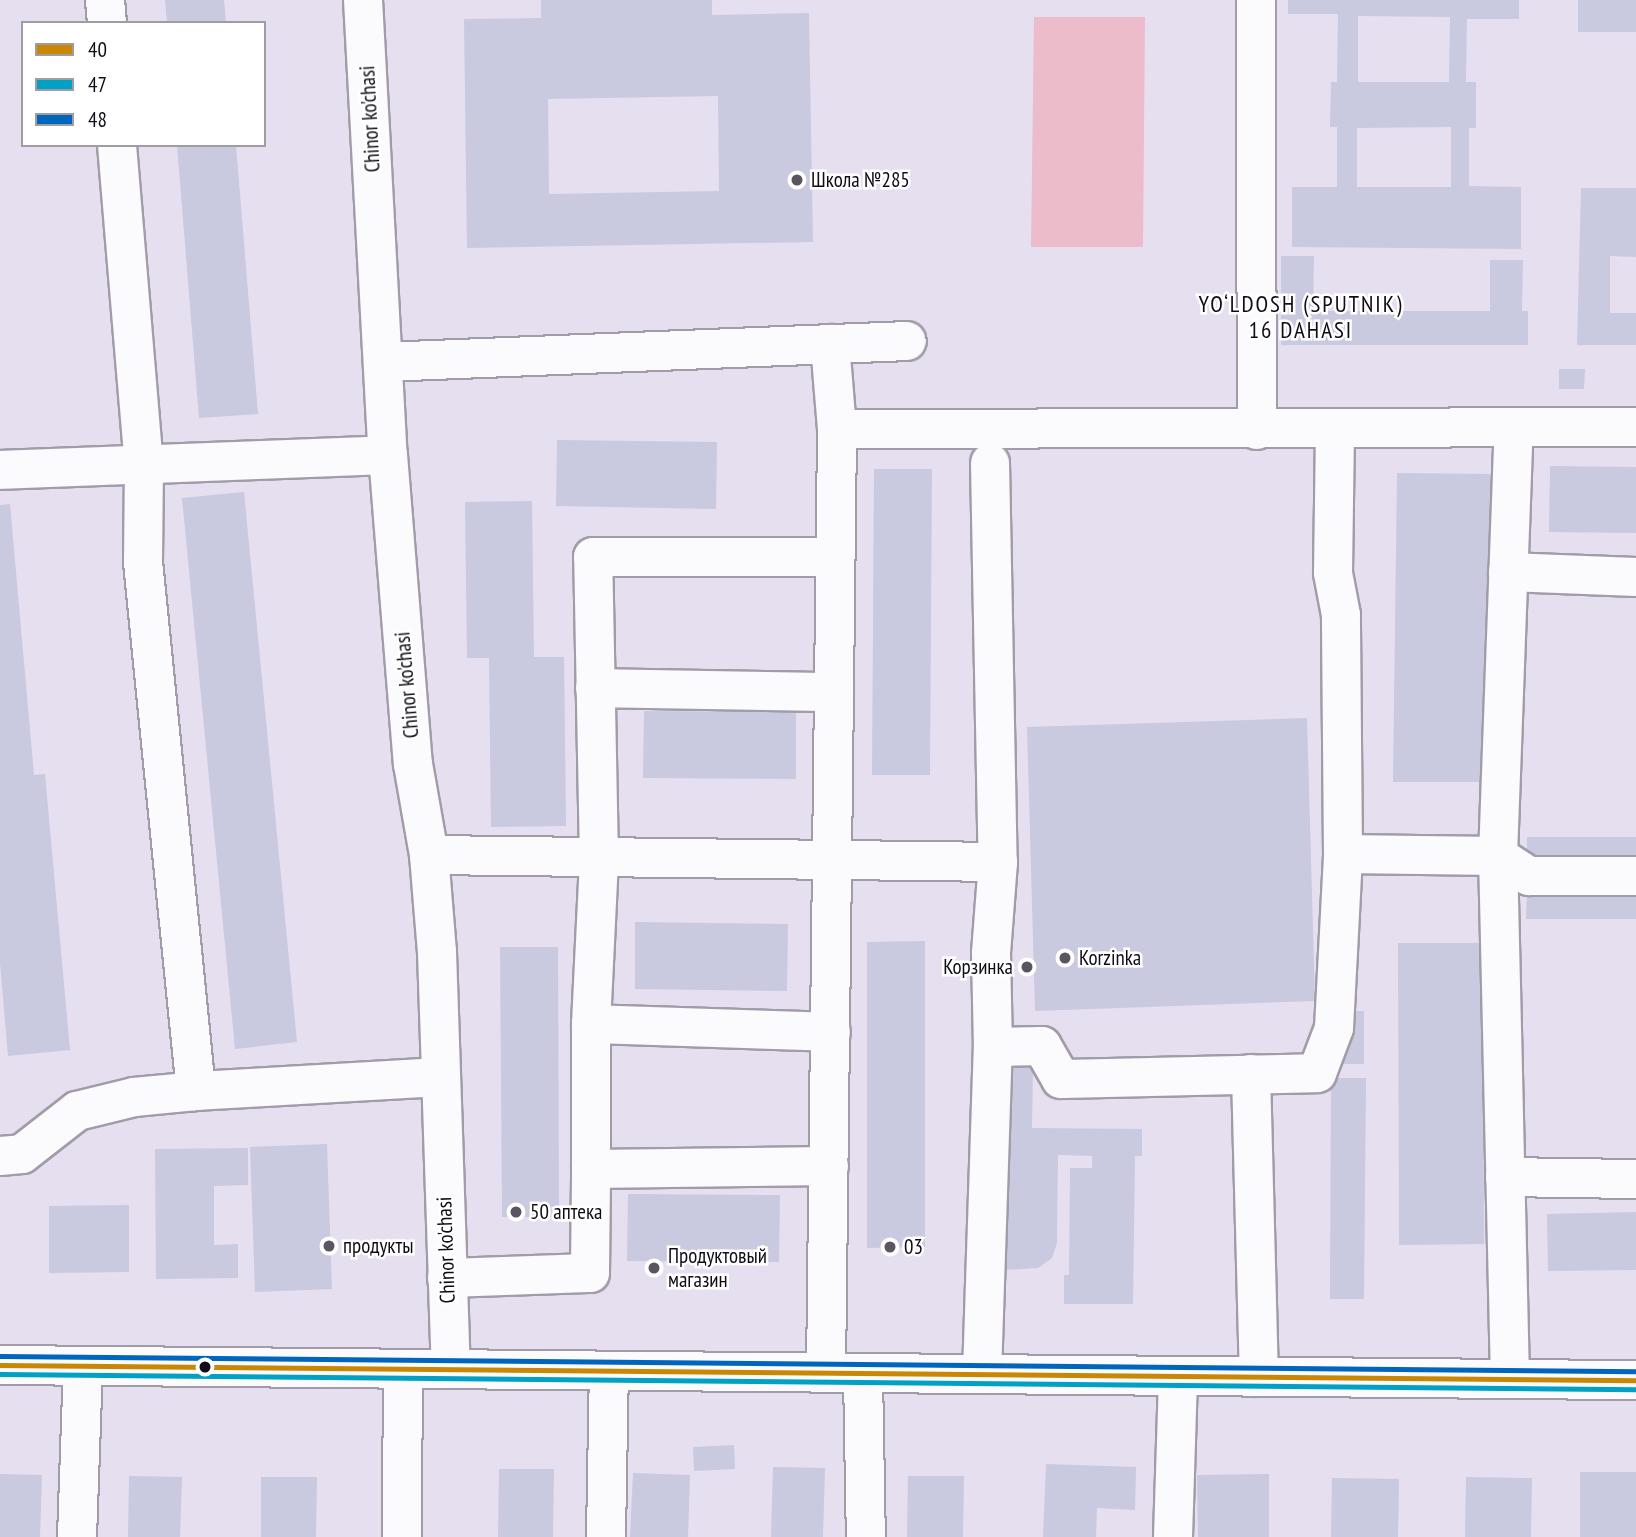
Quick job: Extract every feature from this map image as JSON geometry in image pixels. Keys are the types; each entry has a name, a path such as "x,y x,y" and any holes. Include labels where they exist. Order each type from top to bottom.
{"street":[{"path":"105,0 107,21"},
{"name":"Chinor ko'chasi","path":"363,0 388,455 413,764 429,855 437,952 439,1077 451,1369"},
{"path":"1256,0 1257,430"},
{"path":"117,147 144,466 143,562 196,1091"},
{"path":"383,362 907,341"},
{"path":"830,344 837,429 829,1166 845,1373 866,1537"},
{"path":"1510,1379 1498,856 1514,427"},
{"path":"837,429 1636,427"},
{"path":"993,1047 1042,1046 1061,1079 1317,1073 1334,1028 1343,854 1341,615 1333,573 1335,429"},
{"path":"0,470 388,455"},
{"path":"982,1374 993,1047 990,953 998,862 990,463"},
{"path":"447,1278 590,1273 591,1024 599,860 593,558 835,557"},
{"path":"1508,572 1636,577"},
{"path":"595,688 834,692"},
{"path":"1343,854 1498,856 1529,876 1636,876"},
{"path":"429,855 599,860 998,862"},
{"path":"591,1024 831,1032"},
{"path":"1251,1074 1259,1377"},
{"path":"0,1156 22,1154 77,1111 134,1097 439,1077"},
{"path":"591,1169 829,1166"},
{"path":"1505,1177 1636,1179"},
{"path":"0,1365 1636,1380"},
{"path":"77,1537 83,1366"},
{"path":"402,1537 404,1369"},
{"path":"606,1537 609,1371"},
{"path":"1173,1537 1178,1376"}],"shaded area":[{"path":"1034,17 1145,17 1143,247 1031,247"}],"building":[{"path":"165,0 224,0 226,21 167,21"},
{"path":"541,0 712,0 712,15 809,13 813,242 467,248 464,19 541,18","holes":["718,96 719,191 549,194 548,99"]},
{"path":"1288,0 1519,0 1519,19 1467,19 1466,82 1476,82 1476,128 1469,128 1469,186 1521,187 1521,249 1292,247 1292,187 1337,187 1337,127 1330,127 1331,82 1337,82 1338,14 1288,14","holes":["1358,16 1450,17 1449,82 1358,82","1451,127 1451,187 1357,187 1357,128"]},
{"path":"1578,0 1636,0 1636,32 1578,32"},
{"path":"177,147 236,147 258,414 199,418"},
{"path":"1581,188 1636,188 1636,257 1610,256 1610,313 1636,313 1636,345 1577,345"},
{"path":"1281,256 1314,256 1313,311 1490,311 1490,260 1523,260 1522,311 1528,311 1528,345 1281,345"},
{"path":"1559,369 1585,369 1584,389 1559,389"},
{"path":"557,440 717,442 716,509 556,506"},
{"path":"1550,466 1636,467 1636,533 1549,532"},
{"path":"874,469 932,469 930,775 872,775"},
{"path":"1397,473 1494,474 1490,782 1393,782"},
{"path":"244,492 297,1042 235,1049 182,498"},
{"path":"532,501 534,657 564,657 566,826 491,827 489,658 467,658 465,502"},
{"path":"10,504 34,775 45,774 70,1050 8,1056 0,963 0,505"},
{"path":"644,711 796,712 796,779 643,778"},
{"path":"1307,718 1315,1001 1035,1011 1027,727"},
{"path":"1527,837 1636,837 1636,863 1527,863"},
{"path":"1527,893 1636,893 1636,919 1526,919"},
{"path":"635,922 788,924 787,991 635,989"},
{"path":"925,941 925,1247 867,1248 867,942"},
{"path":"1398,943 1483,943 1484,1244 1399,1245"},
{"path":"500,947 558,947 559,1217 502,1217"},
{"path":"1339,1011 1364,1011 1364,1064 1339,1064"},
{"path":"1006,1067 1033,1067 1032,1128 1142,1129 1142,1156 1135,1156 1133,1304 1064,1304 1064,1275 1069,1275 1070,1168 1092,1168 1092,1156 1058,1155 1057,1243 1052,1258 1038,1268 1004,1270"},
{"path":"1331,1078 1366,1078 1364,1299 1330,1299"},
{"path":"327,1144 332,1289 255,1292 250,1147"},
{"path":"248,1148 248,1185 214,1186 214,1245 238,1244 238,1278 156,1279 155,1149"},
{"path":"628,1194 780,1195 779,1262 627,1261"},
{"path":"129,1205 129,1272 49,1273 49,1206"},
{"path":"1636,1212 1636,1270 1548,1271 1547,1214"},
{"path":"734,1445 735,1469 694,1471 693,1447"},
{"path":"1046,1464 1136,1467 1135,1510 1097,1508 1096,1537 1043,1537"},
{"path":"773,1467 825,1468 823,1537 771,1537"},
{"path":"499,1469 554,1469 553,1537 498,1537"},
{"path":"1580,1472 1636,1472 1636,1537 1580,1537"},
{"path":"633,1473 690,1475 688,1537 630,1537"},
{"path":"0,1474 42,1475 40,1537 0,1537"},
{"path":"1269,1474 1269,1537 1198,1537 1197,1475"},
{"path":"129,1476 182,1477 180,1537 128,1537"},
{"path":"908,1476 964,1476 963,1537 907,1537"},
{"path":"261,1477 317,1477 316,1537 261,1537"},
{"path":"1466,1477 1532,1478 1531,1537 1465,1537"},
{"path":"1332,1478 1399,1479 1398,1537 1331,1537"}],"transit line":[{"name":"48","path":"0,1356 1636,1371"},
{"name":"40","path":"0,1365 1636,1380"},
{"name":"47","path":"0,1374 1636,1389"}],"place":[{"name":"Школа №285","path":"797,180"},
{"name":"Korzinka","path":"1065,958"},
{"name":"Корзинка","path":"1027,967"},
{"name":"50 аптека","path":"516,1212"},
{"name":"продукты","path":"329,1246"},
{"name":"03","path":"890,1247"},
{"name":"Продуктовый магазин","path":"654,1268"}],"district":[{"name":"YO‘LDOSH (SPUTNIK) 16 DAHASI","path":"1301,317"}]}
